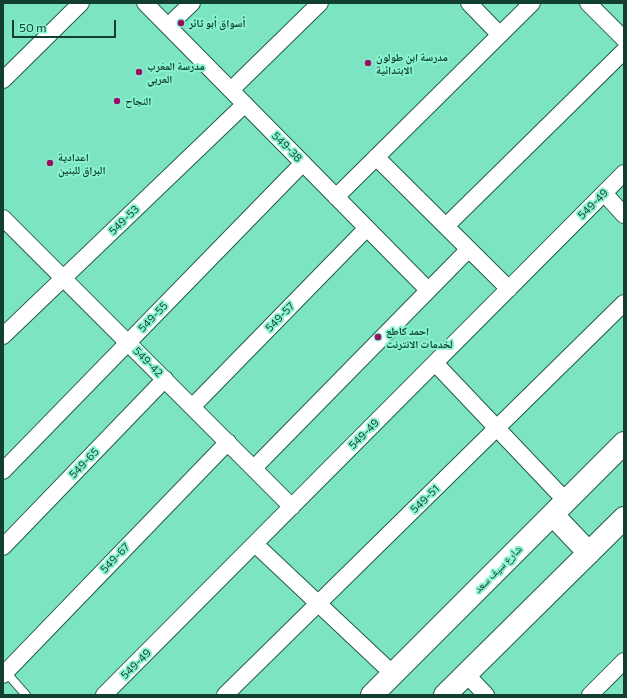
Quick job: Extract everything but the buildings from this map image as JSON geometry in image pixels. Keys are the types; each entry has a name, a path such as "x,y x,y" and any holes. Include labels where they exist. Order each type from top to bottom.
{"street":[{"path":"3,80 81,3"},
{"name":"549-38","path":"145,3 428,290"},
{"path":"168,26 192,3"},
{"path":"231,90 320,3"},
{"path":"469,3 500,35"},
{"path":"336,197 532,3"},
{"path":"588,3 624,39"},
{"path":"446,226 624,51"},
{"name":"549-53","path":"3,336 245,104"},
{"path":"376,157 509,289"},
{"name":"549-55","path":"3,471 302,162"},
{"name":"549-49","path":"104,695 624,173"},
{"path":"604,193 624,215"},
{"name":"549-42","path":"3,218 292,506"},
{"name":"549-57","path":"192,407 367,228"},
{"path":"254,468 469,249"},
{"name":"549-51","path":"225,695 624,304"},
{"path":"435,363 497,428 560,508 589,553"},
{"name":"549-65","path":"3,548 164,379"},
{"name":"549-67","path":"4,672 228,442"},
{"name":"شارع سيف سعد","path":"372,695 624,443"},
{"path":"445,695 624,518"},
{"path":"255,544 393,674"},
{"path":"590,695 624,660"},
{"path":"466,674 486,695"}],"lane":[{"path":"4,672 26,695"}],"place":[{"name":"أسواق أبو ثائر","path":"181,23"},
{"name":"مدرسة ابن طولون الابتدائية","path":"368,63"},
{"name":"مدرسة المغرب العربي","path":"139,72"},
{"name":"النجاح","path":"117,101"},
{"name":"اعدادية البراق للبنين","path":"50,163"},
{"name":"احمد كاطع لخدمات الانترنت","path":"378,337"}]}
